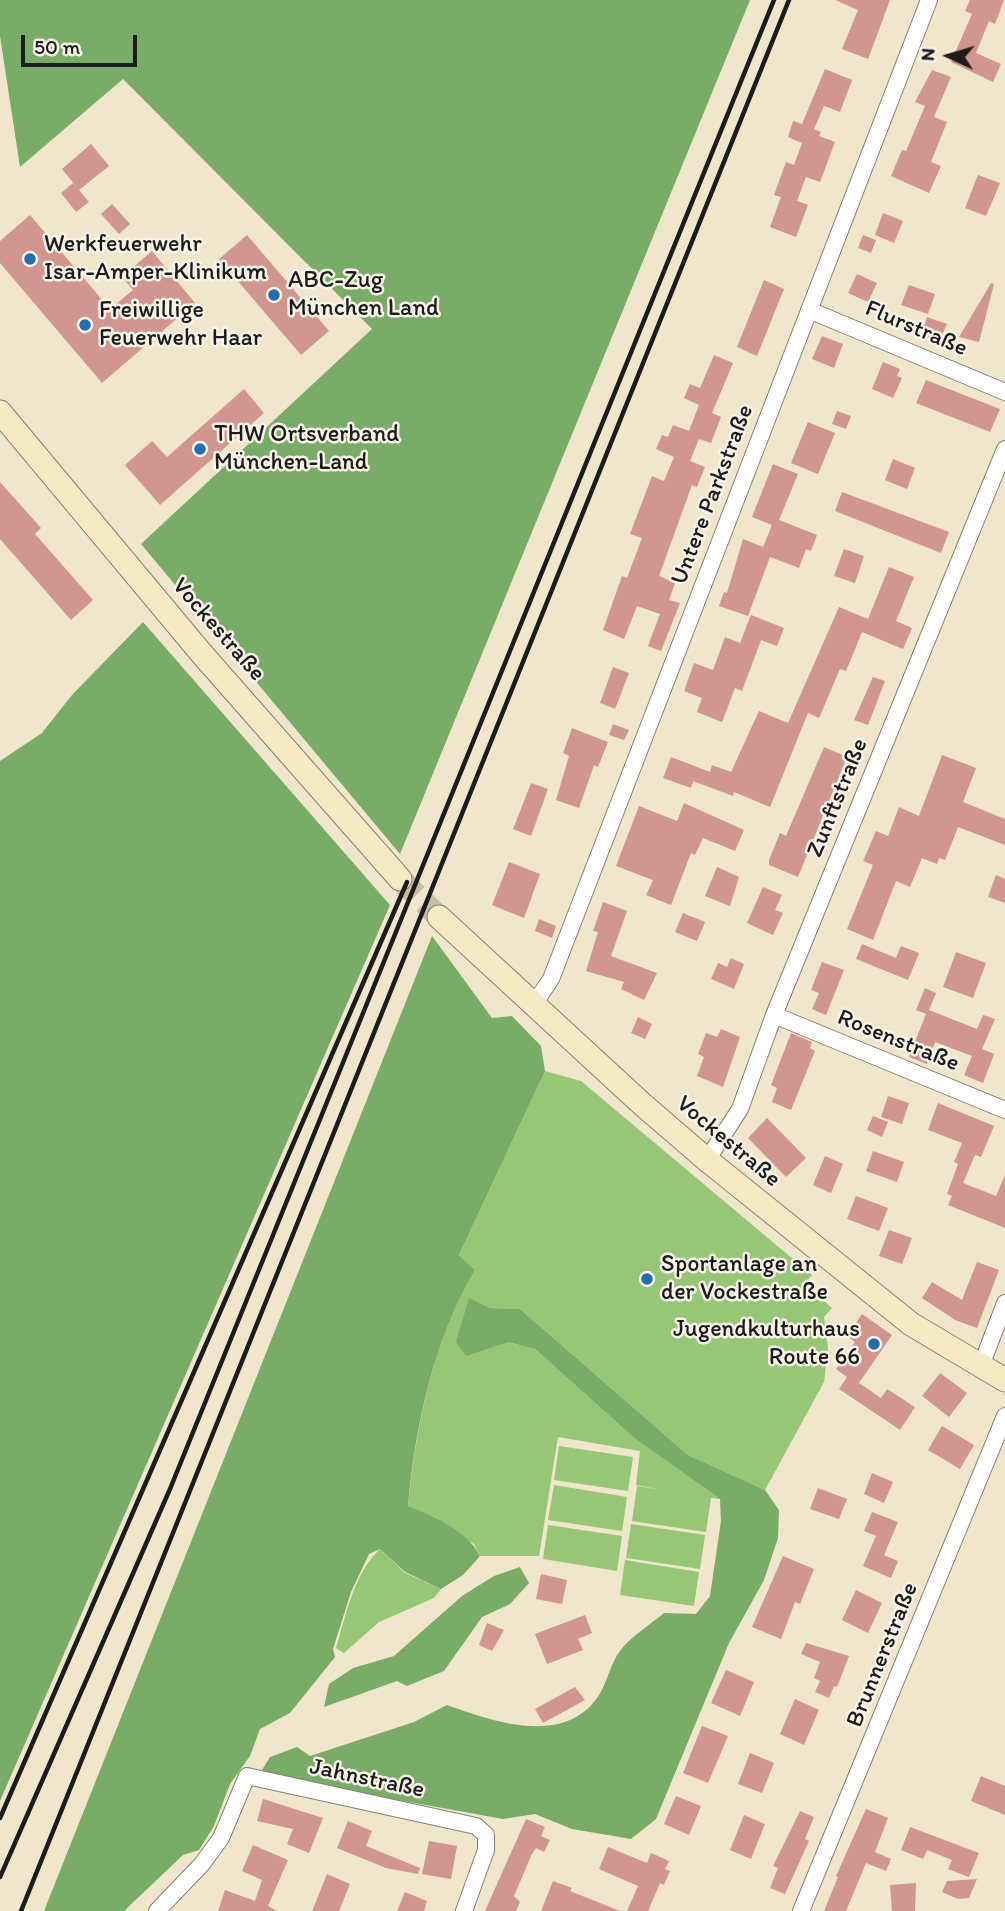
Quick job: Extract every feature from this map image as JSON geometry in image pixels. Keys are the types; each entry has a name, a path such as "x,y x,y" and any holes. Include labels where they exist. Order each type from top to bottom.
{"main road":[{"name":"Vockestraße","path":"0,412 202,654 400,879"},
{"name":"Vockestraße","path":"439,917 707,1160 911,1324 1005,1380"}],"street":[{"name":"Untere Parkstraße","path":"534,1004 551,979 929,0"},
{"name":"Flurstraße","path":"809,310 1005,391"},
{"name":"Zunftstraße","path":"707,1160 740,1109 774,1015 1005,449"},
{"name":"Rosenstraße","path":"774,1015 1005,1110"},
{"path":"981,1366 1005,1303"},
{"name":"Brunnerstraße","path":"801,1911 1005,1416"},
{"name":"Jahnstraße","path":"157,1911 202,1864 221,1838 247,1776 476,1826 486,1835 486,1850 464,1911"}],"green space":[{"path":"0,0 750,0 400,854 141,544 372,329 123,79 20,167 0,36"},
{"path":"143,622 390,905 0,1801 0,761 42,733 72,695"},
{"path":"432,936 492,1018 512,1016 541,1046 545,1071 459,1255 475,1270 448,1325 438,1354 421,1414 411,1476 408,1506 458,1532 480,1556 463,1575 441,1589 405,1572 380,1549 369,1554 351,1592 333,1649 335,1657 290,1713 260,1729 250,1756 230,1784 214,1826 199,1850 183,1855 124,1911 44,1911"},
{"name":"Sportanlage an der Vockestraße","path":"545,1071 581,1081 812,1275 805,1284 832,1308 824,1317 828,1347 824,1382 765,1490 688,1455 520,1309 489,1308 508,1342 535,1349 634,1438 720,1499 711,1498 706,1532 632,1521 637,1486 662,1490 636,1485 640,1451 558,1437 539,1556 480,1556 474,1544 408,1506 411,1476 437,1354 460,1297 475,1270 459,1255"},
{"path":"469,1298 489,1308 520,1309 688,1455 765,1490 779,1510 778,1538 764,1580 729,1643 656,1819 631,1839 572,1829 535,1814 503,1819 277,1778 262,1770 270,1757 297,1747 310,1756 414,1722 447,1705 486,1718 528,1726 568,1721 585,1711 599,1695 617,1656 635,1636 664,1613 696,1614 710,1596 721,1521 720,1499 634,1438 535,1349 508,1342 466,1356 456,1342"},
{"path":"559,1446 633,1457 628,1491 554,1480"},
{"path":"554,1485 627,1497 622,1531 548,1520"},
{"path":"631,1524 705,1535 700,1569 626,1558"},
{"path":"548,1525 622,1536 617,1571 543,1559"},
{"path":"380,1549 405,1573 441,1589 434,1598 379,1622 344,1653 336,1648 352,1595 364,1570"},
{"path":"625,1560 699,1572 694,1606 620,1595"},
{"path":"520,1567 529,1583 510,1604 482,1617 444,1671 407,1686 397,1681 324,1707 329,1684 353,1668 394,1656 462,1596 494,1576"}],"building":[{"path":"835,0 890,0 868,59 842,49 858,10"},
{"path":"970,0 1004,0 995,24 989,21 976,53 1001,64 993,82 951,62 972,14 965,11"},
{"path":"825,69 852,80 840,112 824,106 814,129 821,132 819,136 835,142 820,182 806,177 797,201 808,205 796,237 770,227 781,197 774,195 786,162 794,165 802,143 788,137 793,121 802,124"},
{"path":"932,70 951,77 934,117 947,122 931,162 941,166 929,193 891,176 902,150 906,151 925,106 915,102"},
{"path":"91,144 109,166 79,190 62,169"},
{"path":"978,175 1000,183 986,216 965,208"},
{"path":"73,183 89,202 76,212 61,193"},
{"path":"112,204 130,224 119,234 101,214"},
{"path":"883,213 903,221 894,243 875,235"},
{"path":"30,215 110,309 133,290 122,277 152,251 195,303 102,383 0,263 0,241"},
{"name":"ABC-Zug München Land","path":"247,235 329,331 301,355 219,259"},
{"path":"863,235 876,240 871,253 858,248"},
{"path":"857,274 877,283 868,302 848,293"},
{"path":"764,280 784,289 757,356 737,347"},
{"path":"991,283 994,284 979,342 959,337"},
{"path":"909,285 935,294 928,314 901,305"},
{"path":"927,317 947,324 939,342 921,336"},
{"path":"822,336 843,344 834,368 812,359"},
{"path":"714,355 733,363 712,413 721,417 711,443 699,439 690,461 705,467 697,487 692,485 659,576 675,583 669,600 680,603 661,651 648,646 660,614 637,606 624,639 603,630 622,576 627,578 642,538 630,534 652,476 664,481 674,457 656,449 662,435 668,437 673,425 689,431 699,405 684,398 690,384 700,388"},
{"path":"883,362 900,369 897,376 902,378 893,398 872,389"},
{"path":"926,380 1000,409 990,432 916,403"},
{"name":"THW Ortsverband München-Land","path":"244,389 264,413 160,505 125,465 152,441 167,457"},
{"path":"837,411 851,416 846,429 832,424"},
{"path":"808,422 835,433 818,474 791,463"},
{"path":"893,459 915,468 907,489 885,480"},
{"path":"773,464 798,474 779,520 817,535 811,551 806,549 799,568 770,557 748,616 719,606 724,592 727,593 743,539 763,547 772,525 752,517"},
{"path":"0,482 41,528 35,534 93,600 71,620 0,539"},
{"path":"842,492 949,532 941,553 835,511"},
{"path":"844,549 864,556 855,583 834,576"},
{"path":"889,567 914,577 896,621 912,628 903,649 862,632 846,671 840,669 819,718 808,713 770,807 734,792 733,796 693,781 691,788 663,778 671,757 710,772 712,765 731,772 759,711 788,723 839,607 868,619"},
{"path":"751,615 784,628 777,646 761,640 742,691 735,688 722,722 697,712 702,698 684,691 694,663 713,670 725,637 740,643"},
{"path":"613,667 629,673 615,709 600,703"},
{"path":"873,677 885,681 868,725 854,720"},
{"path":"613,724 629,730 624,740 609,735"},
{"path":"572,728 608,742 598,767 594,765 579,808 556,800 569,756 563,753"},
{"path":"824,747 847,757 798,877 769,865 769,860 780,833 786,836"},
{"path":"942,755 976,768 963,802 1005,819 1005,845 958,827 945,860 939,858 937,864 922,858 910,887 896,881 873,940 847,929 873,865 863,861 876,831 888,836 899,807 919,816"},
{"path":"531,783 548,789 531,836 513,829"},
{"path":"684,803 744,830 735,851 703,838 695,855 691,853 671,905 646,895 653,880 616,866 639,806 677,821"},
{"path":"509,862 540,874 524,918 492,905"},
{"path":"717,867 739,877 730,906 705,896"},
{"path":"996,875 1005,879 1005,903 988,897"},
{"path":"763,887 782,895 775,910 783,913 773,935 747,923"},
{"path":"603,902 627,911 611,956 657,973 644,1000 621,989 624,982 586,971 598,932 593,931"},
{"path":"683,913 705,922 697,941 675,932"},
{"path":"539,919 556,926 552,938 535,931"},
{"path":"862,944 896,958 901,946 919,953 908,980 856,959"},
{"path":"956,952 986,963 973,998 943,987"},
{"path":"731,958 744,964 734,989 711,979 718,963 727,967"},
{"path":"822,962 844,970 826,1015 812,1009 819,993 811,990"},
{"path":"925,988 936,993 929,1010 977,1029 983,1015 995,1019 982,1049 994,1054 983,1083 964,1075 972,1056 935,1042 927,1064 909,1057 926,1014 916,1010"},
{"path":"638,1017 652,1024 645,1039 631,1033"},
{"path":"721,1029 740,1037 723,1087 697,1076 704,1057 698,1054 706,1033 717,1037"},
{"path":"791,1033 812,1042 810,1048 815,1051 791,1110 772,1102 777,1088 771,1085"},
{"path":"888,1096 909,1103 902,1124 881,1117"},
{"path":"938,1103 994,1126 981,1157 975,1155 963,1183 996,1196 1005,1175 1005,1228 948,1205 952,1196 947,1194 958,1164 954,1162 962,1143 928,1130"},
{"path":"873,1116 888,1122 882,1137 867,1130"},
{"path":"767,1118 806,1158 786,1177 748,1138"},
{"path":"873,1151 904,1162 897,1182 866,1171"},
{"path":"825,1156 843,1164 831,1193 813,1185"},
{"path":"856,1196 888,1208 879,1231 847,1219"},
{"path":"889,1230 912,1238 902,1264 879,1256"},
{"path":"977,1262 999,1270 977,1328 955,1320 922,1298 932,1282 962,1300"},
{"path":"862,1314 892,1335 859,1383 881,1398 887,1389 915,1407 900,1430 839,1389 847,1377 836,1369 855,1342 847,1336"},
{"path":"940,1373 967,1393 949,1417 922,1396"},
{"path":"942,1426 974,1445 960,1469 928,1450"},
{"path":"872,1473 893,1482 884,1503 864,1494"},
{"path":"818,1488 847,1499 839,1519 810,1509"},
{"path":"872,1512 898,1522 884,1555 898,1561 891,1578 863,1566 876,1536 864,1531"},
{"path":"783,1556 814,1569 800,1604 795,1602 781,1639 752,1627"},
{"path":"541,1574 567,1580 562,1604 536,1599"},
{"path":"856,1590 882,1603 868,1633 842,1620"},
{"path":"585,1615 592,1633 578,1639 583,1650 547,1664 535,1634"},
{"path":"487,1623 504,1630 492,1651 479,1645"},
{"path":"806,1643 849,1656 837,1687 834,1686 829,1698 815,1692 820,1681 814,1678 820,1662 801,1654"},
{"path":"726,1670 754,1682 740,1716 711,1703"},
{"path":"575,1687 585,1700 543,1723 535,1709"},
{"path":"795,1699 819,1710 804,1745 780,1734"},
{"path":"702,1726 728,1736 708,1783 683,1773"},
{"path":"750,1753 774,1763 762,1793 738,1784"},
{"path":"981,1776 1005,1786 1005,1815 971,1801"},
{"path":"676,1796 701,1806 689,1835 664,1824"},
{"path":"263,1799 323,1818 309,1853 287,1844 293,1829 257,1821"},
{"path":"866,1809 888,1818 875,1852 891,1859 886,1871 866,1863 846,1911 824,1911 838,1877 836,1876"},
{"path":"800,1811 814,1817 805,1839 809,1841 785,1894 770,1888 778,1868 773,1866"},
{"path":"744,1815 765,1824 751,1859 730,1850"},
{"path":"526,1819 545,1827 541,1836 550,1840 544,1852 536,1848 531,1856 514,1896 520,1902 516,1911 485,1911"},
{"path":"348,1821 372,1831 366,1846 420,1868 418,1874 386,1868 337,1848"},
{"path":"910,1827 979,1853 969,1877 948,1869 952,1860 927,1850 923,1859 901,1850"},
{"path":"429,1841 457,1846 451,1879 422,1874"},
{"path":"253,1845 288,1860 268,1906 277,1911 218,1911 225,1890 255,1901 262,1880 242,1871"},
{"path":"608,1847 647,1863 651,1853 669,1861 665,1869 670,1871 664,1885 660,1883 648,1911 627,1911 638,1886 599,1869"},
{"path":"327,1874 350,1884 339,1911 312,1911"},
{"path":"977,1879 969,1898 958,1899 942,1892 947,1881"},
{"path":"553,1881 572,1888 570,1891 620,1911 541,1911"},
{"path":"916,1883 915,1911 892,1911 890,1885"},
{"path":"405,1892 427,1901 424,1911 397,1911"}],"tunnel":[{"path":"400,879 439,917"}],"railway":[{"path":"0,1877 170,1489 774,0"},
{"path":"21,1911 789,0"},
{"path":"0,1818 407,882"}],"place":[{"name":"Werkfeuerwehr Isar-Amper-Klinikum","path":"30,259"},
{"name":"ABC-Zug München Land","path":"274,295"},
{"name":"Freiwillige Feuerwehr Haar","path":"85,325"},
{"name":"THW Ortsverband München-Land","path":"200,449"},
{"name":"Sportanlage an der Vockestraße","path":"647,1279"},
{"name":"Jugendkulturhaus Route 66","path":"874,1344"}]}
